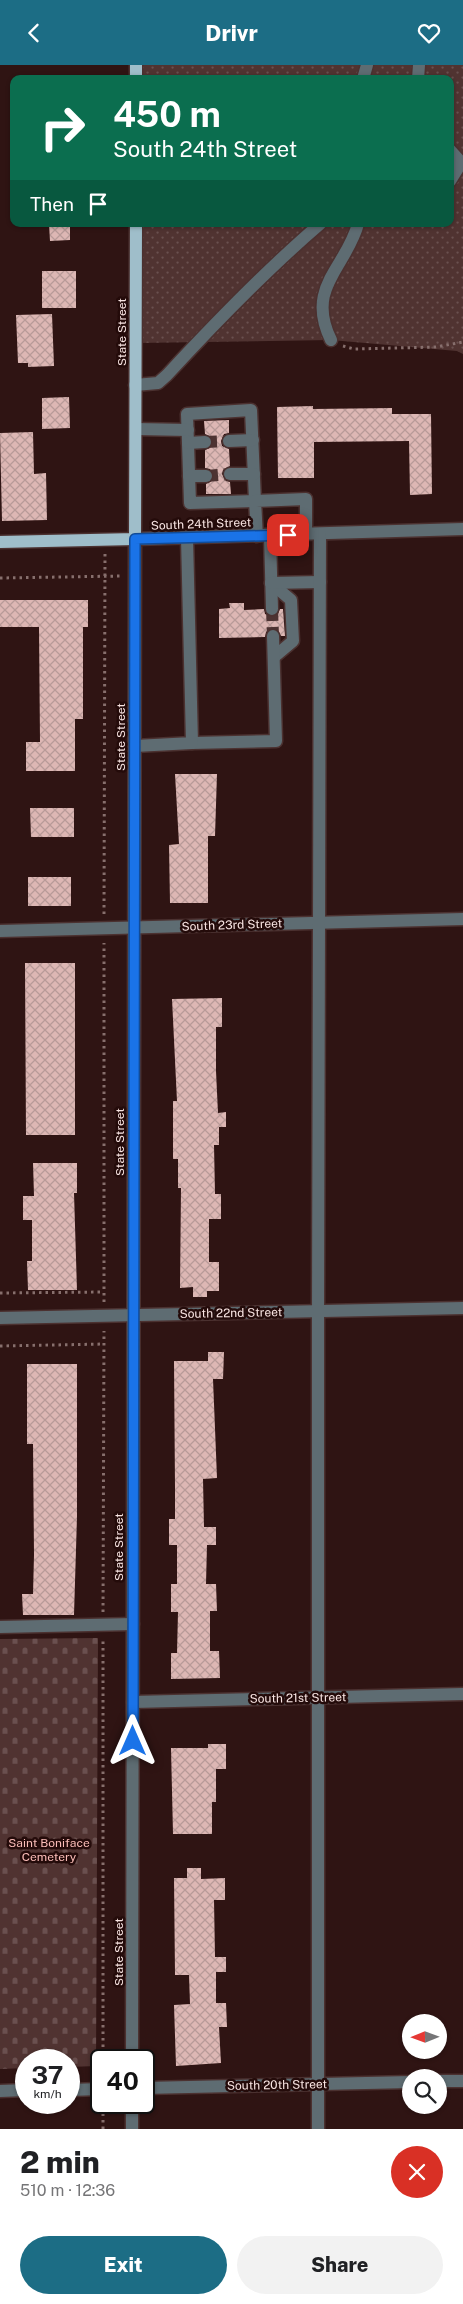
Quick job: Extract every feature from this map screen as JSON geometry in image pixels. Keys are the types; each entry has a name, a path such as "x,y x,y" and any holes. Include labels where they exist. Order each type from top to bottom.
{"main road":[{"name":"State Street","path":"135,539 136,227"},
{"name":"South 24th Street","path":"0,542 135,539"}],"street":[{"path":"454,154 459,160 460,165 454,175"},
{"path":"135,385 158,383 229,307 270,267 317,227"},
{"path":"331,340 324,325 322,307 326,289 357,227"},
{"path":"257,536 255,501 253,440 251,410 187,414 190,503 255,501 306,499 306,535"},
{"path":"136,429 188,430"},
{"path":"229,441 253,440"},
{"path":"188,443 205,442"},
{"path":"230,474 254,474"},
{"path":"189,476 206,475"},
{"name":"South 24th Street","path":"135,539 463,529"},
{"path":"318,2129 318,923 320,534"},
{"path":"270,535 272,609"},
{"path":"187,538 192,743"},
{"name":"State Street","path":"132,2049 135,539"},
{"path":"271,583 320,582"},
{"path":"271,583 291,600 293,641 274,657"},
{"path":"135,746 276,741 273,636"},
{"name":"South 23rd Street","path":"0,931 463,919"},
{"name":"South 22nd Street","path":"0,1318 463,1308"},
{"path":"0,1627 133,1624"},
{"name":"South 21st Street","path":"133,1702 463,1694"},
{"path":"447,2081 463,2081"},
{"name":"South 20th Street","path":"155,2088 402,2082"},
{"path":"0,2091 15,2091"},
{"path":"132,2114 132,2129"}],"path":[{"path":"331,340 340,346 354,349 436,347 463,342"},
{"path":"0,578 104,576"},
{"path":"0,1293 104,1292"},
{"path":"0,1346 104,1344"},
{"path":"103,2114 103,2129"}],"green space":[{"path":"136,65 463,65 463,354 457,351 331,340 136,343 136,227 454,227 454,75 136,75"},
{"name":"Saint Boniface Cemetery","path":"98,1638 96,2049 90,2049 90,2066 80,2067 80,2049 15,2049 15,2068 0,2069 0,1639"}],"building":[{"path":"49,227 70,227 70,240 50,241"},
{"path":"42,271 76,271 76,308 42,308"},
{"path":"52,314 54,366 28,367 28,363 18,363 16,315"},
{"path":"69,397 70,428 42,429 42,398"},
{"path":"313,406 313,409 392,408 392,414 431,414 432,494 410,495 409,441 314,442 314,478 278,478 277,407"},
{"path":"229,420 229,433 224,434 221,441 222,446 229,449 230,466 223,470 222,474 226,481 230,482 231,494 206,494 206,484 213,480 214,476 210,469 205,468 205,450 210,448 213,442 211,437 205,434 204,421"},
{"path":"33,432 34,474 46,473 47,520 2,521 0,433"},
{"path":"0,600 88,600 88,627 83,627 83,719 75,719 75,771 26,771 26,742 40,742 39,627 0,627"},
{"path":"229,603 244,603 244,610 264,609 265,614 272,617 277,616 280,609 283,609 285,636 281,636 277,629 272,628 266,632 265,637 219,638 219,609 230,608"},
{"path":"175,774 217,774 215,836 208,836 208,903 170,903 169,845 179,844"},
{"path":"30,808 74,808 74,837 31,837"},
{"path":"28,877 71,877 71,906 28,906"},
{"path":"25,963 75,963 75,1135 26,1135"},
{"path":"222,998 222,1027 216,1027 216,1071 218,1113 226,1112 226,1127 219,1127 219,1145 214,1145 215,1194 221,1194 221,1219 209,1219 209,1262 219,1262 219,1291 207,1291 207,1297 193,1297 193,1287 180,1288 181,1188 178,1188 178,1159 173,1159 173,1101 177,1101 172,999"},
{"path":"33,1163 77,1163 77,1193 74,1193 77,1290 28,1290 27,1261 32,1261 32,1220 23,1220 23,1196 34,1196"},
{"path":"208,1352 224,1352 223,1379 213,1379 217,1478 203,1479 204,1527 216,1527 216,1545 207,1545 206,1584 216,1584 217,1611 210,1611 210,1651 219,1651 220,1678 171,1679 171,1653 177,1653 178,1612 171,1612 171,1584 177,1584 177,1545 169,1545 169,1519 175,1519 174,1361 208,1361"},
{"path":"27,1364 77,1364 77,1517 74,1615 23,1615 22,1594 33,1594 34,1555 33,1444 27,1444"},
{"path":"208,1744 226,1744 226,1769 216,1769 216,1802 212,1802 212,1834 173,1834 171,1748 208,1748"},
{"path":"187,1868 201,1868 201,1879 225,1878 225,1900 214,1900 215,1957 226,1957 226,1972 216,1972 216,2003 226,2003 227,2027 219,2027 221,2063 176,2066 174,2005 190,2004 189,1975 175,1975 174,1878 187,1878"}],"tunnel":[{"path":"205,442 229,441"},
{"path":"206,476 230,474"},
{"path":"272,609 273,636"}],"route":[{"path":"133,1741 135,539 288,535"}]}
